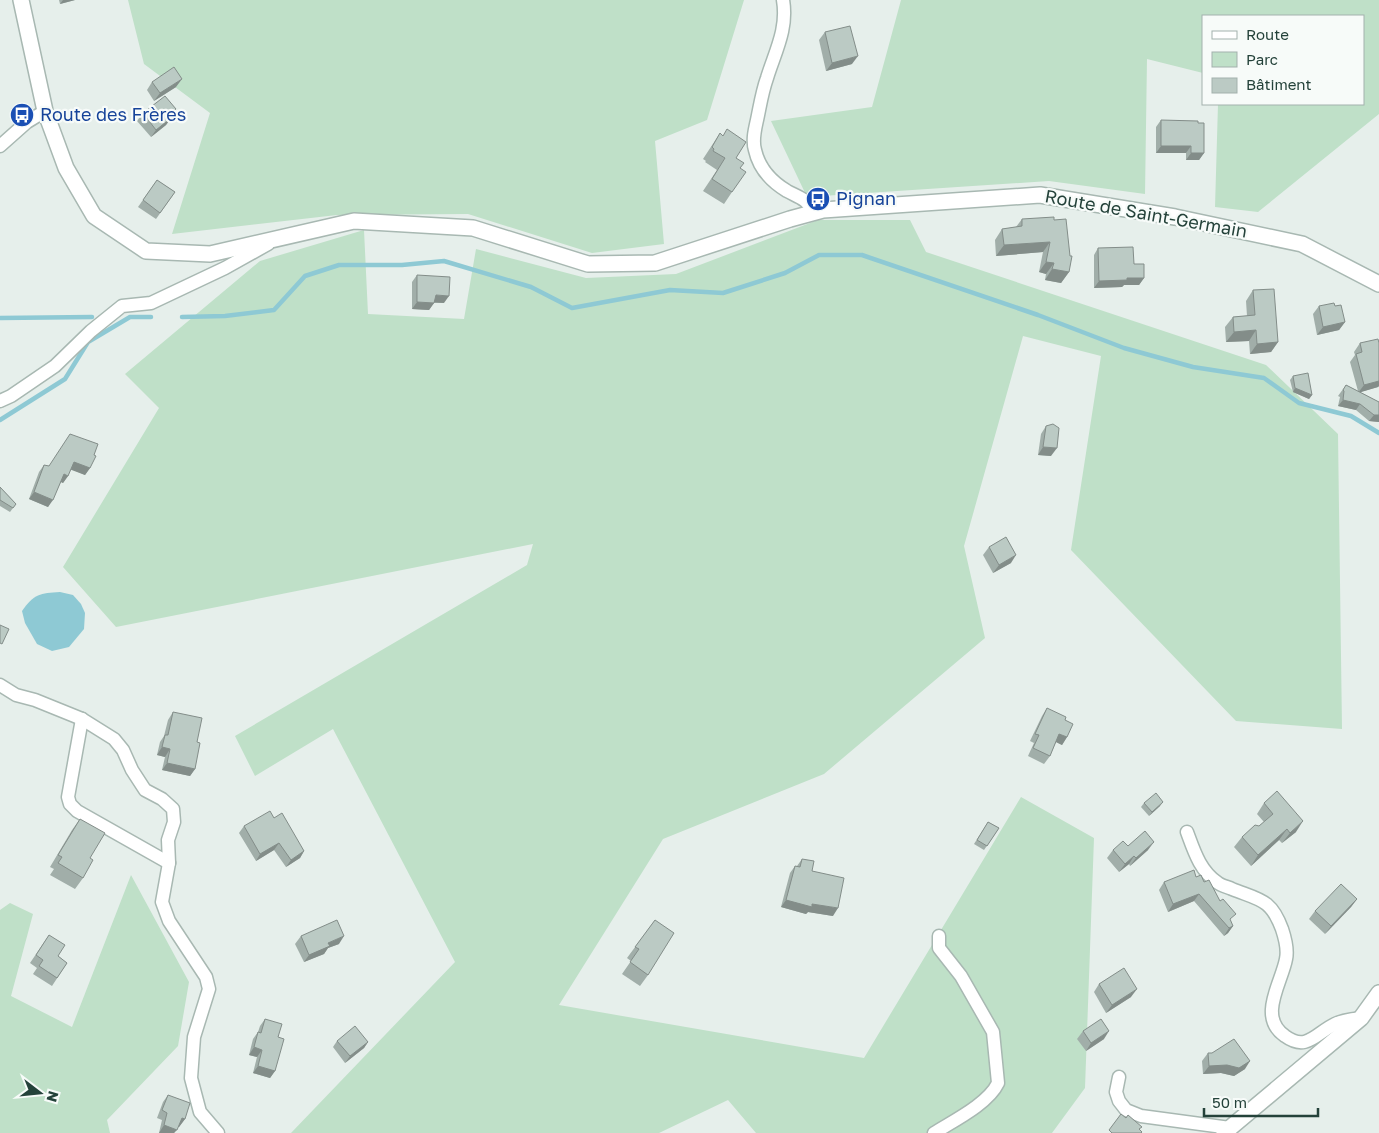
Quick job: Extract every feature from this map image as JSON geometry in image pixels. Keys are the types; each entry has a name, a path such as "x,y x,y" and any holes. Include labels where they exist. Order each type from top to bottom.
{"street":[{"name":"Route de Saint-Germain","path":"20,0 46,111 66,168 94,216 146,250 210,254 354,221 473,228 588,264 655,263 813,212 834,208 1040,195 1175,217 1302,244 1379,284"},
{"path":"783,0 785,21 783,34 766,79 754,137 754,148 757,159 769,177 777,185 806,200 813,212"},
{"path":"0,146 27,122 46,111"},
{"path":"0,401 11,396 55,366 91,331 122,306 151,303 225,268 277,239"},
{"path":"0,685 16,694 82,719 114,739 124,750 132,770 145,790 162,799 173,809 174,822 168,840 169,863 162,902 169,921 206,978 209,989 194,1037 190,1078 200,1112 218,1133"},
{"path":"82,719 68,797 70,804 77,811 169,863"},
{"path":"1186,832 1203,869 1218,883 1268,904 1276,914 1285,938 1287,958 1273,998 1272,1014 1276,1026 1284,1036 1298,1043 1309,1041 1335,1023 1361,1018"},
{"path":"934,1133 987,1097 998,1083 993,1032 961,976 939,948 939,936"},
{"path":"1119,1077 1116,1092 1119,1101 1126,1110 1141,1116 1227,1130 1361,1018 1379,993"}],"green space":[{"path":"128,0 744,0 707,120 655,141 664,244 592,253 468,214 337,215 172,234 210,113 144,64"},
{"path":"901,0 1379,0 1379,114 1258,212 1215,207 1218,105 1364,105 1364,15 1202,15 1202,73 1147,59 1145,194 1049,181 807,197 771,121 872,107"},
{"path":"818,220 910,220 926,252 1266,365 1338,434 1342,729 1236,721 1071,550 1101,356 1023,336 964,546 985,638 824,774 663,839 559,1005 864,1058 1021,797 1094,838 1085,1088 1052,1133 756,1133 728,1100 659,1133 291,1133 455,962 333,729 255,776 235,736 527,565 533,544 116,627 63,567 159,408 125,374 260,261 364,230 368,314 464,319 476,249 586,278 676,274"},
{"path":"131,875 189,982 178,1046 107,1120 110,1133 0,1133 0,910 10,903 33,914 11,996 72,1027"}],"water":[{"path":"60,592 73,595 81,604 85,613 84,629 69,647 52,651 37,644 25,623 22,611 38,595"}],"building":[{"path":"850,26 858,56 832,63 825,32"},
{"path":"174,67 182,79 160,93 152,82"},
{"path":"165,96 176,109 169,115 171,118 156,130 143,113"},
{"path":"1161,120 1198,121 1198,123 1204,123 1204,153 1191,153 1191,146 1161,146"},
{"path":"727,129 746,142 736,158 744,163 740,168 746,172 732,192 712,179 725,158 713,151 712,147 720,133 723,136"},
{"path":"157,180 175,192 160,213 143,200"},
{"path":"1054,217 1054,220 1066,219 1070,256 1072,256 1069,272 1052,269 1054,263 1046,262 1050,242 1004,245 1002,229 1022,226 1022,219"},
{"path":"1133,247 1134,264 1144,264 1144,278 1099,281 1098,248"},
{"path":"417,275 450,277 449,296 436,295 434,303 417,302"},
{"path":"1274,289 1278,342 1257,344 1256,330 1234,332 1233,317 1255,315 1253,290"},
{"path":"1334,303 1335,306 1341,305 1345,322 1323,327 1319,306"},
{"path":"1378,339 1379,381 1364,385 1356,354 1362,352 1360,343"},
{"path":"1308,373 1312,395 1295,388 1293,376"},
{"path":"1346,385 1379,402 1379,415 1374,415 1360,404 1343,400 1343,390"},
{"path":"1053,424 1059,428 1057,448 1043,447 1046,426"},
{"path":"70,434 98,444 94,455 96,456 90,468 74,462 68,476 64,474 53,500 34,492 44,465 49,466"},
{"path":"0,487 16,504 13,508 0,500"},
{"path":"1006,537 1016,555 999,565 989,547"},
{"path":"0,625 9,629 2,644 0,643"},
{"path":"1047,708 1066,717 1065,720 1073,724 1067,737 1059,734 1050,756 1033,748 1039,735 1035,734"},
{"path":"173,712 202,718 197,742 200,743 195,769 167,763 170,749 162,747 165,735 168,735"},
{"path":"1277,791 1303,821 1290,833 1287,829 1258,855 1242,837 1255,825 1259,826 1273,814 1264,803"},
{"path":"1156,793 1163,802 1152,812 1144,803"},
{"path":"270,811 274,818 282,813 304,851 291,860 279,843 260,854 244,826"},
{"path":"80,819 105,833 90,858 93,860 83,878 58,863 62,857 58,855"},
{"path":"988,822 999,828 987,846 977,840"},
{"path":"1145,831 1154,842 1136,858 1134,856 1125,864 1113,850 1123,841 1128,846"},
{"path":"802,859 814,861 812,871 844,878 838,908 812,904 812,907 786,900 795,866 800,867"},
{"path":"1194,870 1196,877 1201,875 1204,882 1209,880 1220,901 1223,899 1236,914 1230,919 1233,926 1229,928 1199,894 1173,904 1164,882"},
{"path":"1341,884 1357,899 1331,926 1315,911"},
{"path":"337,920 344,936 328,943 330,946 309,955 301,936"},
{"path":"655,920 674,933 648,975 630,962 639,949 635,947"},
{"path":"49,935 65,945 58,956 67,963 57,978 39,966 43,960 36,955"},
{"path":"1124,968 1137,989 1112,1005 1099,984"},
{"path":"265,1019 282,1024 278,1037 284,1039 275,1071 258,1066 262,1050 254,1047 258,1032 261,1033"},
{"path":"1101,1019 1109,1031 1091,1043 1083,1031"},
{"path":"355,1026 368,1042 350,1056 337,1041"},
{"path":"1234,1039 1250,1061 1239,1068 1227,1065 1209,1066 1208,1053 1212,1053"},
{"path":"168,1095 190,1103 185,1119 182,1118 177,1130 164,1125 167,1113 162,1110"},
{"path":"1121,1114 1126,1118 1128,1115 1142,1127 1139,1129 1142,1132 1112,1133 1109,1130"}],"waterway":[{"path":"182,317 225,316 274,310 305,276 339,265 402,265 444,261 531,287 572,308 670,290 723,293 785,273 819,255 862,255 1038,315 1124,348 1193,367 1264,378 1299,403 1351,416 1379,433"},
{"path":"0,318 92,317"},
{"path":"0,420 65,379 88,342 130,317 151,317"}],"place":[{"name":"Route des Frères","path":"22,115"},
{"name":"Pignan","path":"818,199"}]}
